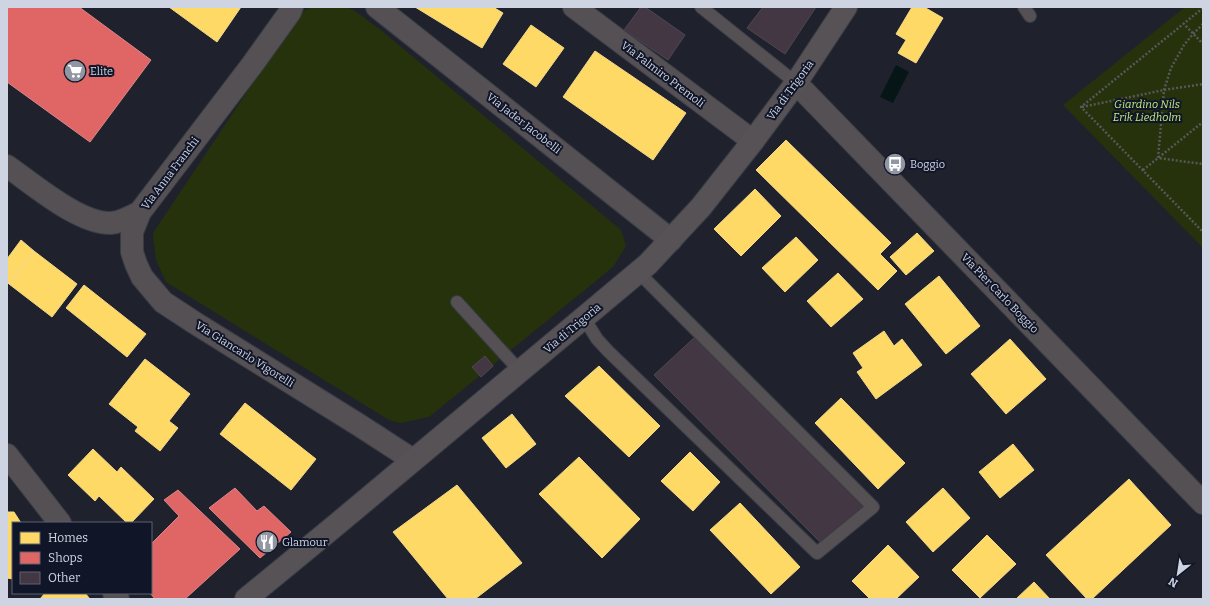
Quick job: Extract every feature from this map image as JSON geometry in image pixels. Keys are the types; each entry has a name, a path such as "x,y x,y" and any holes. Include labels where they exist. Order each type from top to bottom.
{"street":[{"name":"Via Jader Jacobelli","path":"377,7 671,240"},
{"name":"Via Palmiro Premoli","path":"574,7 753,141"},
{"name":"Via di Trigoria","path":"246,599 584,318 638,272 671,240 701,207 753,141 796,83 846,7"},
{"name":"Via Anna Franchi","path":"7,166 68,208 91,220 113,222 123,220 140,212 293,9"},
{"name":"Via Pier Carlo Boggio","path":"796,83 1203,503"},
{"name":"Via Giancarlo Vigorelli","path":"140,212 132,232 132,252 142,277 163,302 413,460"},
{"path":"7,455 59,522"}],"lane":[{"path":"701,7 796,83"},
{"path":"584,318 597,339 616,360 817,553 873,507 638,272"},
{"path":"457,302 520,371"}],"path":[{"path":"1081,107 1203,8"},
{"path":"1183,24 1203,44"},
{"path":"1158,158 1164,90 1171,68 1184,45 1203,24"},
{"path":"1081,107 1164,90 1203,84"},
{"path":"1081,107 1203,232"},
{"path":"1143,170 1203,122"},
{"path":"1158,158 1203,164"}],"green space":[{"path":"313,7 346,7 355,11 382,31 621,230 626,246 613,267 429,417 401,423 389,420 166,282 156,260 153,233 294,21 304,11"},
{"name":"Giardino Nils Erik Liedholm","path":"1185,7 1203,7 1203,248 1063,105"}],"shaded area":[{"path":"896,65 909,72 893,103 880,97"}],"building: Homes":[{"path":"169,7 241,7 217,42"},
{"path":"415,7 493,7 503,13 482,48"},
{"path":"912,7 924,7 943,18 916,63 898,53 906,40 896,34"},
{"path":"531,25 564,48 536,87 503,64"},
{"path":"595,51 686,113 653,160 563,97"},
{"path":"786,140 891,243 880,254 897,271 878,290 756,170"},
{"path":"755,189 781,216 741,256 714,229"},
{"path":"917,233 934,251 906,275 890,257"},
{"path":"796,237 818,260 785,292 762,268"},
{"path":"21,240 34,251 9,284 7,282 7,259"},
{"path":"34,251 77,284 52,317 9,284"},
{"path":"838,273 863,299 831,327 807,301"},
{"path":"939,276 980,326 946,354 905,304"},
{"path":"84,285 146,334 127,357 66,308"},
{"path":"884,331 894,346 902,339 922,365 876,399 857,372 863,368 853,353"},
{"path":"1010,339 1046,379 1006,414 971,374"},
{"path":"145,359 190,394 169,421 178,428 160,451 135,431 138,427 109,404"},
{"path":"599,366 660,426 629,457 565,396"},
{"path":"841,398 905,463 878,489 815,423"},
{"path":"245,403 316,459 291,490 220,434"},
{"path":"512,414 536,444 506,468 482,438"},
{"path":"1013,444 1034,470 1000,498 979,472"},
{"path":"93,449 117,472 121,467 154,499 132,522 126,522 99,496 95,501 68,475"},
{"path":"690,452 720,482 693,511 661,481"},
{"path":"579,457 640,519 602,558 539,494"},
{"path":"1129,479 1171,525 1092,599 1087,599 1046,555"},
{"path":"457,485 522,563 475,599 448,599 393,532"},
{"path":"943,488 970,518 933,552 906,522"},
{"path":"740,503 800,567 771,594 710,530"},
{"path":"7,512 14,512 20,522 12,522 12,579 7,578"},
{"path":"987,535 1016,564 980,598 952,570"},
{"path":"888,545 919,577 896,599 870,599 852,581"},
{"path":"1034,582 1050,599 1016,599"},
{"path":"44,594 86,594 90,599 40,599"}],"building: Shops":[{"name":"Elite","path":"7,7 79,7 151,60 90,142 7,82"},
{"path":"235,488 257,511 264,506 291,532 260,558 209,508"},
{"path":"178,490 240,549 185,599 155,599 151,594 152,543 179,516 164,500"}],"building: Other":[{"path":"641,7 645,7 685,35 668,60 624,30"},
{"path":"763,7 816,7 785,54 747,28"},
{"path":"695,337 864,506 822,544 654,375"},
{"path":"485,356 493,366 481,377 472,367"}],"place":[{"name":"Elite","path":"75,71"},
{"name":"Boggio","path":"895,164"},
{"name":"Glamour","path":"267,542"}]}
